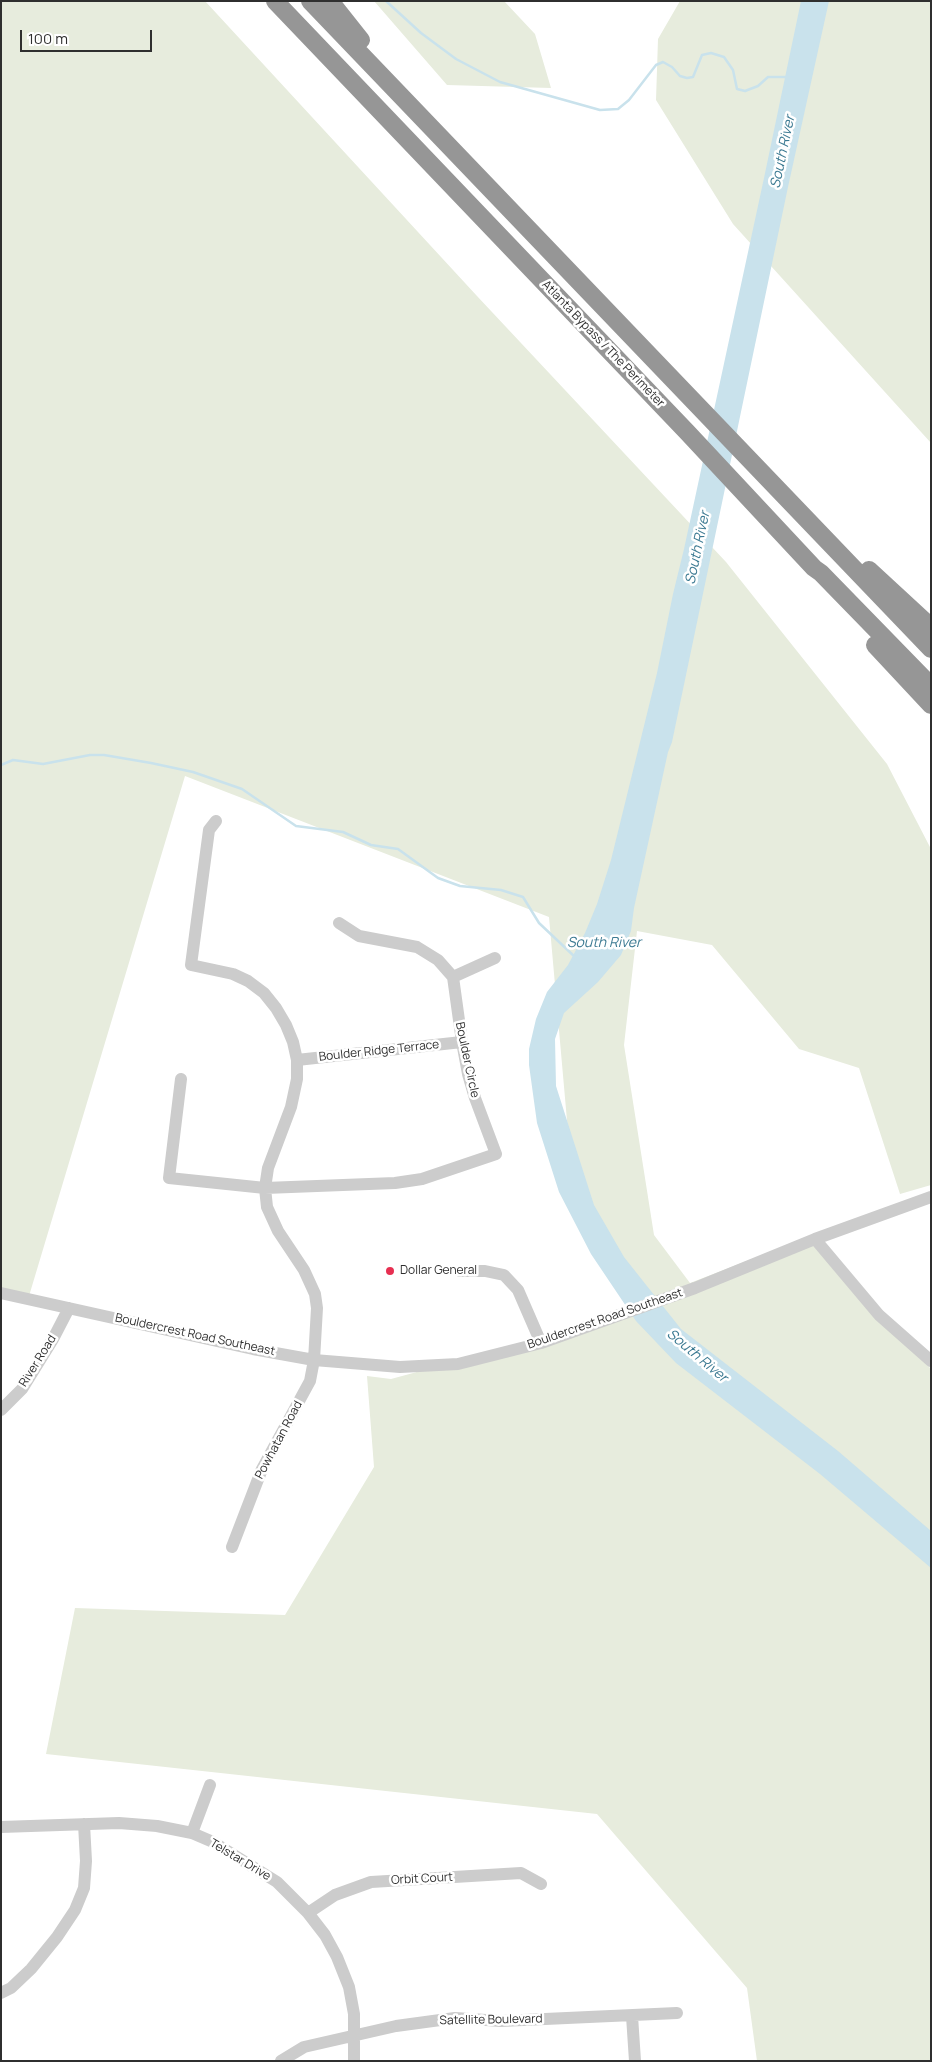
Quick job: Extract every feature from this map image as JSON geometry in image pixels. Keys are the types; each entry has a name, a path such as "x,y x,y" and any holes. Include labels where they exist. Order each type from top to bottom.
{"highway":[{"path":"268,1 329,58"},
{"name":"Atlanta Bypass / The Perimeter","path":"275,1 687,432 814,568 931,686"},
{"name":"Atlanta Bypass / The Perimeter","path":"310,1 931,649"},
{"path":"330,1 435,132"},
{"path":"748,458 931,627"},
{"path":"814,568 852,621 931,705"}],"street":[{"path":"181,1078 169,1178 265,1188 268,1168 291,1107 297,1078 297,1060 286,1025 264,993 248,981 232,974 191,965 209,830 216,821"},
{"path":"339,923 359,936 417,947 438,960 453,977 496,958"},
{"name":"Boulder Circle","path":"265,1188 395,1183 422,1180 496,1154 474,1098 462,1042 453,977"},
{"name":"Boulder Ridge Terrace","path":"297,1060 462,1042"},
{"name":"Powhatan Road","path":"232,1547 262,1469 310,1381 314,1360 317,1308 315,1294 304,1270 278,1231 267,1207 265,1188"},
{"name":"Bouldercrest Road Southeast","path":"1,1293 253,1349 314,1360 400,1366 458,1364 541,1343 695,1288 815,1239 931,1197"},
{"path":"815,1239 879,1315 931,1361"},
{"path":"460,1271 485,1271 504,1275 518,1290 541,1343"},
{"name":"River Road","path":"1,1410 22,1389 53,1339 69,1308"},
{"path":"192,1833 210,1785"},
{"name":"Telstar Drive","path":"1,1827 119,1823 157,1826 192,1833 213,1842 277,1882 308,1913 325,1935 337,1957 348,1988 354,2014 354,2061"},
{"path":"1,1994 31,1969 58,1937 75,1910 84,1888 86,1861 84,1824"},
{"name":"Orbit Court","path":"308,1913 335,1895 371,1882 521,1874 541,1884"},
{"name":"Satellite Boulevard","path":"281,2061 304,2047 396,2026 455,2018 501,2020 677,2013"},
{"path":"632,2016 635,2061"}],"shaded area":[{"path":"1,1 205,1 726,562 887,764 931,849 931,1185 900,1194 859,1068 799,1049 712,945 637,931 624,1045 654,1235 690,1283 806,1238 931,1369 931,2061 757,2061 747,1988 597,1814 46,1754 75,1608 285,1615 374,1467 367,1376 391,1379 631,1314 575,1211 549,917 185,776 29,1296 1,1290"},
{"path":"374,1 504,1 535,34 551,88 447,85"},
{"path":"680,1 931,1 931,443 733,224 656,100 658,39"}],"water":[{"name":"South River","path":"801,1 829,1 788,187 672,742 668,752 634,908 631,931 621,955 598,982 564,1013 555,1039 556,1086 594,1205 624,1257 681,1329 838,1451 931,1531 931,1568 820,1474 676,1363 636,1321 591,1254 559,1192 537,1123 529,1065 529,1049 536,1019 547,992 568,965 585,933 597,904 611,860 657,673"}],"waterway":[{"path":"386,1 421,33 456,59 500,82 600,110 618,109 629,100 656,65 663,62 672,67 680,76 693,77 702,55 711,53 724,57 733,70 737,89 745,91 758,86 768,77 788,77"},
{"path":"1,765 13,760 43,764 90,755 104,755 193,772 242,789 296,826 343,832 371,845 398,849 438,878 460,886 501,890 523,897 539,923 575,957"}],"place":[{"name":"Dollar General","path":"390,1271"}]}
